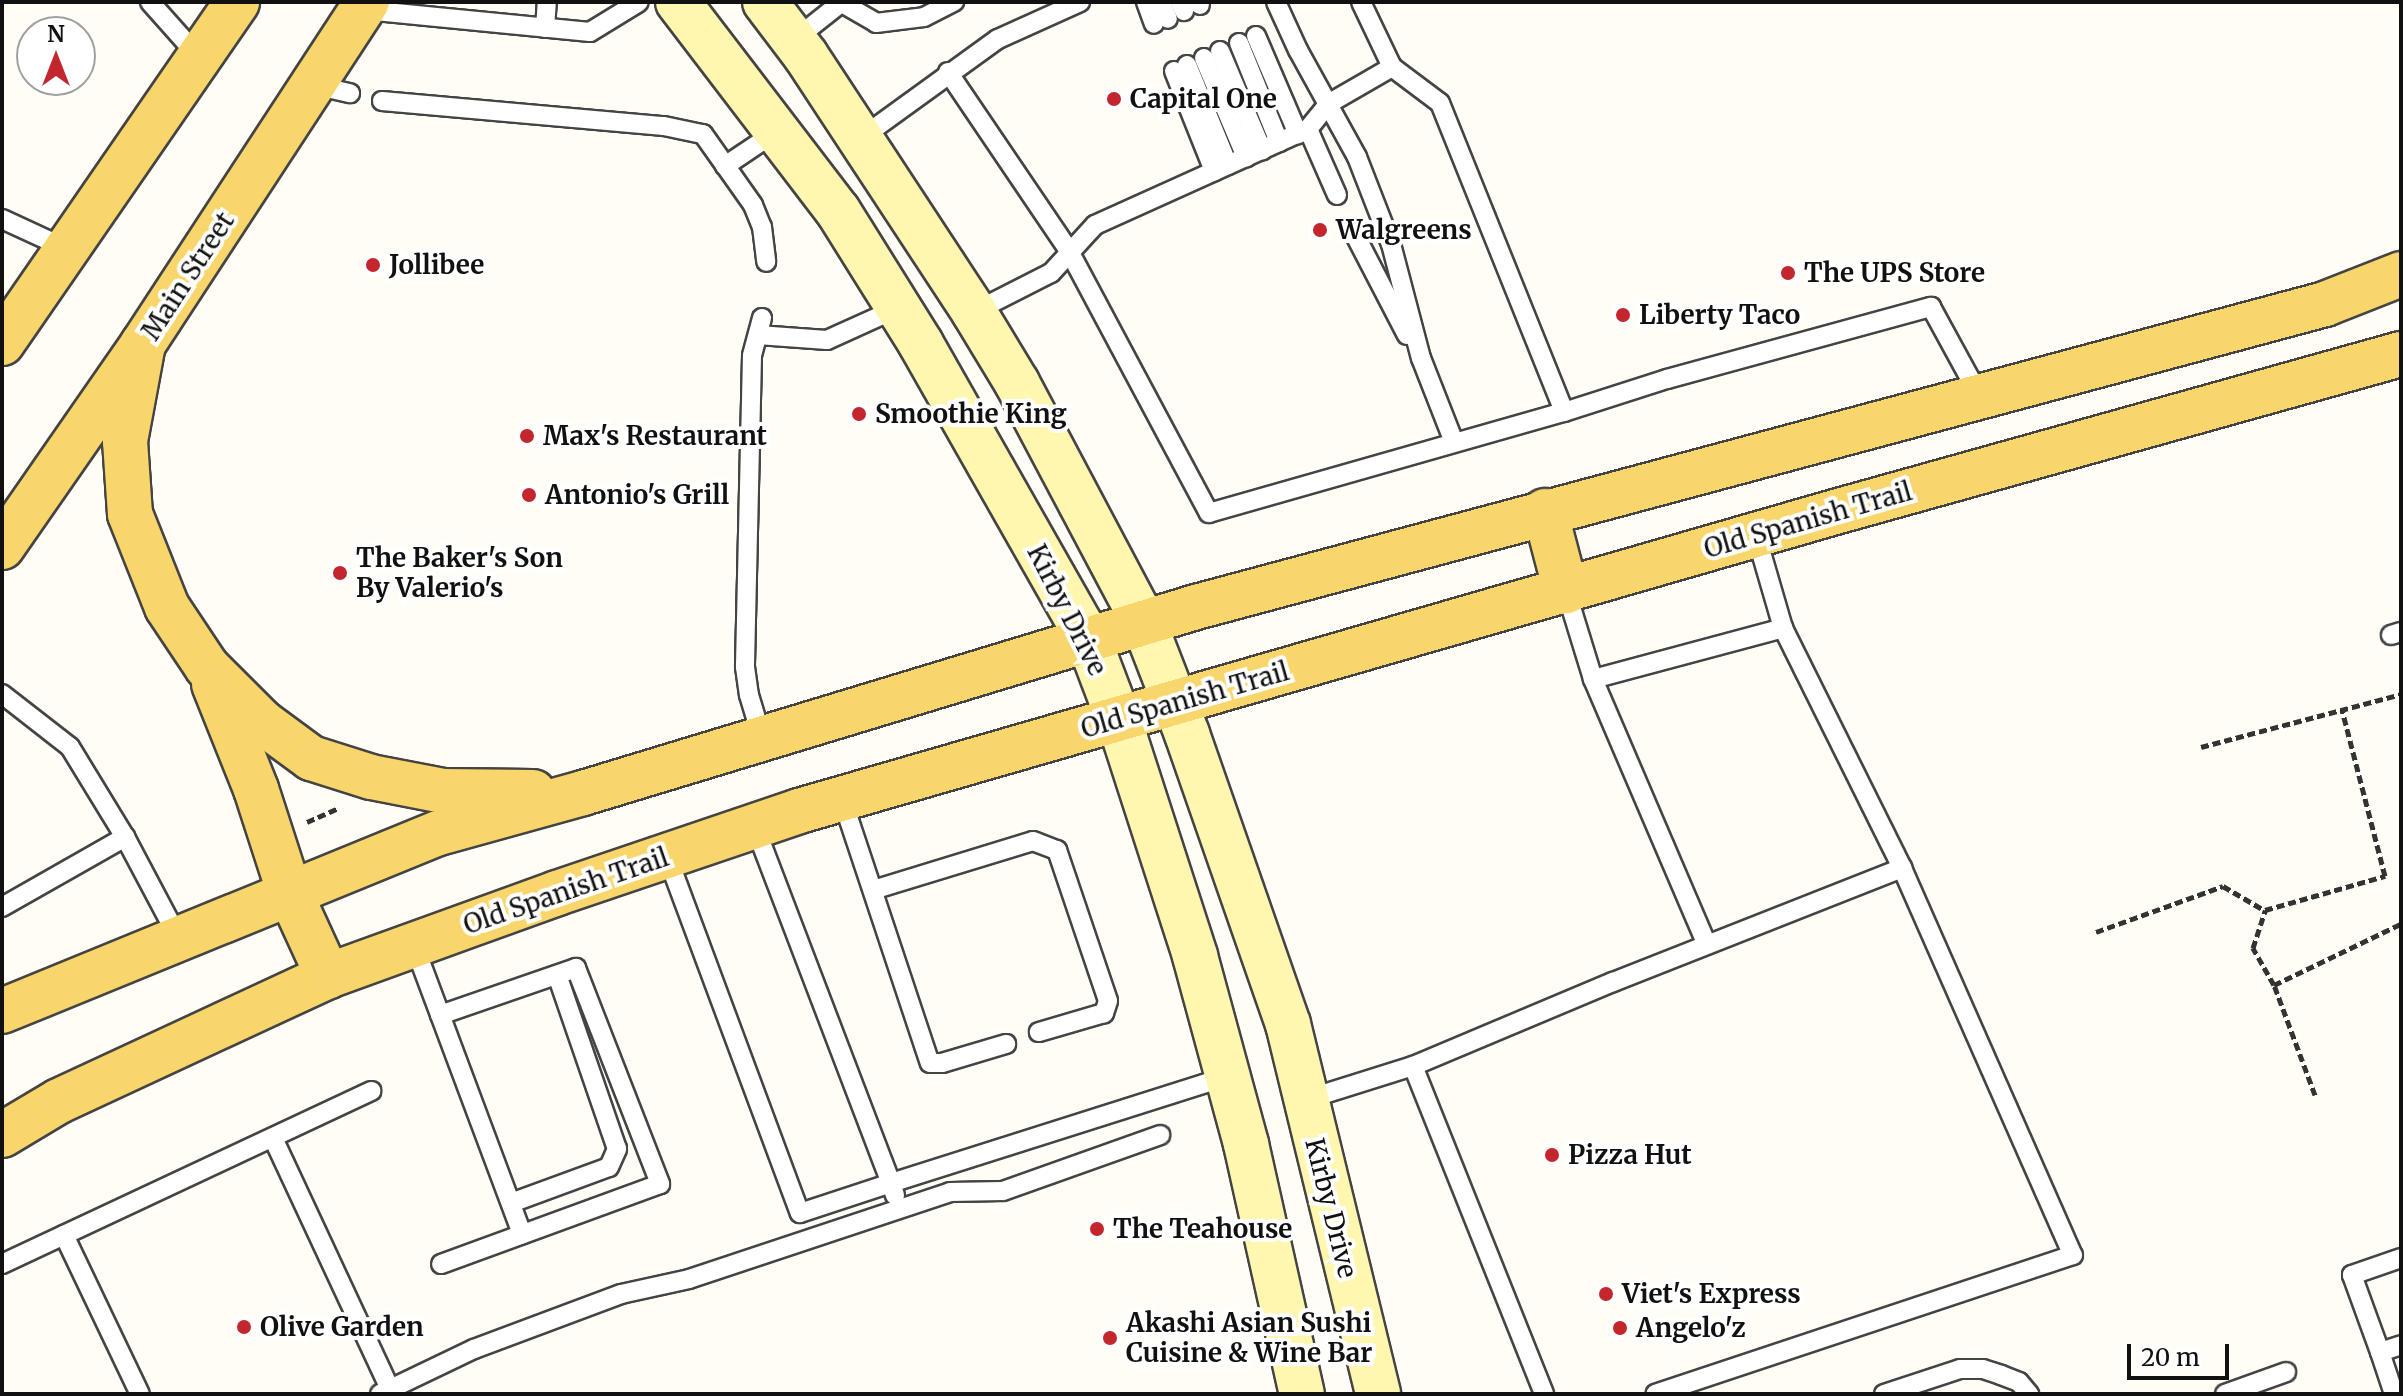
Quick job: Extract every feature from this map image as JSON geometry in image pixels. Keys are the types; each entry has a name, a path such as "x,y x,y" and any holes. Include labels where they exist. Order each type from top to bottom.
{"main road":[{"path":"2,343 237,2"},
{"name":"Kirby Drive","path":"678,2 838,211 898,308 1088,638 1119,720 1195,956 1288,1321 1302,1394"},
{"name":"Kirby Drive","path":"765,2 861,138 974,312 1017,383 1144,623 1288,1024 1378,1394"},
{"name":"Main Street","path":"2,547 143,344 332,89 365,6"},
{"path":"809,172 861,138"},
{"path":"2,1011 289,891 439,833 583,793 1088,638 1545,511 2325,304 2401,274"},
{"path":"2325,304 2348,369"},
{"path":"143,344 125,441 130,514 167,607 207,667 262,722 311,758 371,777 443,791 583,793"},
{"name":"Old Spanish Trail","path":"2,1135 59,1101 328,976 755,827 842,799 1756,535 2401,354"},
{"path":"1980,397 2005,464"},
{"path":"1545,511 1566,591"},
{"path":"207,667 256,789 289,891 328,976"}],"lane":[{"path":"150,2 199,57"},
{"path":"545,28 547,2"},
{"path":"365,6 436,9 545,28 590,32 639,2"},
{"path":"794,40 842,2 876,23 924,17 954,2"},
{"path":"861,138 948,72 998,39 1080,2"},
{"path":"1146,2 1178,9"},
{"path":"1276,2 1357,157 1391,244 1421,358 1454,442"},
{"path":"1361,2 1392,67 1440,103 1564,412"},
{"path":"1279,142 1248,39 1337,195"},
{"path":"1221,168 1196,61 1254,154"},
{"path":"974,312 1051,273 1095,225 1303,131 1328,104 1392,67"},
{"path":"948,72 1069,251 1209,513 1564,412 1667,379 1931,307 1980,397"},
{"path":"382,101 664,126 703,134 753,205 762,227 766,262"},
{"path":"725,166 777,131"},
{"path":"2,219 67,249"},
{"path":"1353,231 1421,358"},
{"path":"762,738 749,695 745,667 752,356 760,327 827,340 898,308"},
{"path":"1656,1394 2073,1255 1902,868 1783,628 1756,535"},
{"path":"1566,591 1593,679 1707,945"},
{"path":"1593,679 1783,628"},
{"path":"2,694 70,747 125,837 178,937"},
{"path":"842,799 930,1063 942,1063 1006,1044"},
{"path":"755,827 900,1209"},
{"path":"2,907 125,837"},
{"path":"873,890 1033,841 1057,850 1108,1001 1104,1013 1039,1032"},
{"path":"667,856 800,1213 1228,1076"},
{"path":"1305,1100 1413,1066 1902,868"},
{"path":"414,945 522,1234"},
{"path":"440,1015 576,968 660,1184 441,1264"},
{"path":"511,1203 609,1167 617,1149 557,975"},
{"path":"1413,1066 1544,1394"},
{"path":"2,1264 372,1091"},
{"path":"273,1138 385,1392 474,1349 621,1294 689,1279 950,1192 1003,1191 1160,1135"},
{"path":"64,1235 140,1394"},
{"path":"2394,1394 2352,1275 2401,1258"},
{"path":"2380,1352 2401,1345"},
{"path":"1884,1394 1960,1369 1983,1369 2019,1382 2029,1394"},
{"path":"2225,1394 2286,1372"}],"path":[{"path":"2201,747 2401,694"},
{"path":"2096,932 2223,886 2265,910 2385,876 2342,710"},
{"path":"304,823 341,807"},
{"path":"2265,910 2253,948 2274,985 2315,1095"},
{"path":"2274,985 2401,924"}],"place":[{"name":"Capital One","path":"1114,99"},
{"name":"Walgreens","path":"1320,230"},
{"name":"Jollibee","path":"373,265"},
{"name":"The UPS Store","path":"1788,273"},
{"name":"Liberty Taco","path":"1623,315"},
{"name":"Smoothie King","path":"859,414"},
{"name":"Max's Restaurant","path":"527,436"},
{"name":"Antonio's Grill","path":"529,495"},
{"name":"The Baker's Son By Valerio's","path":"340,573"},
{"name":"Pizza Hut","path":"1552,1155"},
{"name":"The Teahouse","path":"1097,1229"},
{"name":"Viet's Express","path":"1606,1294"},
{"name":"Olive Garden","path":"244,1327"},
{"name":"Angelo'z","path":"1620,1328"},
{"name":"Akashi Asian Sushi Cuisine & Wine Bar","path":"1110,1338"}]}
